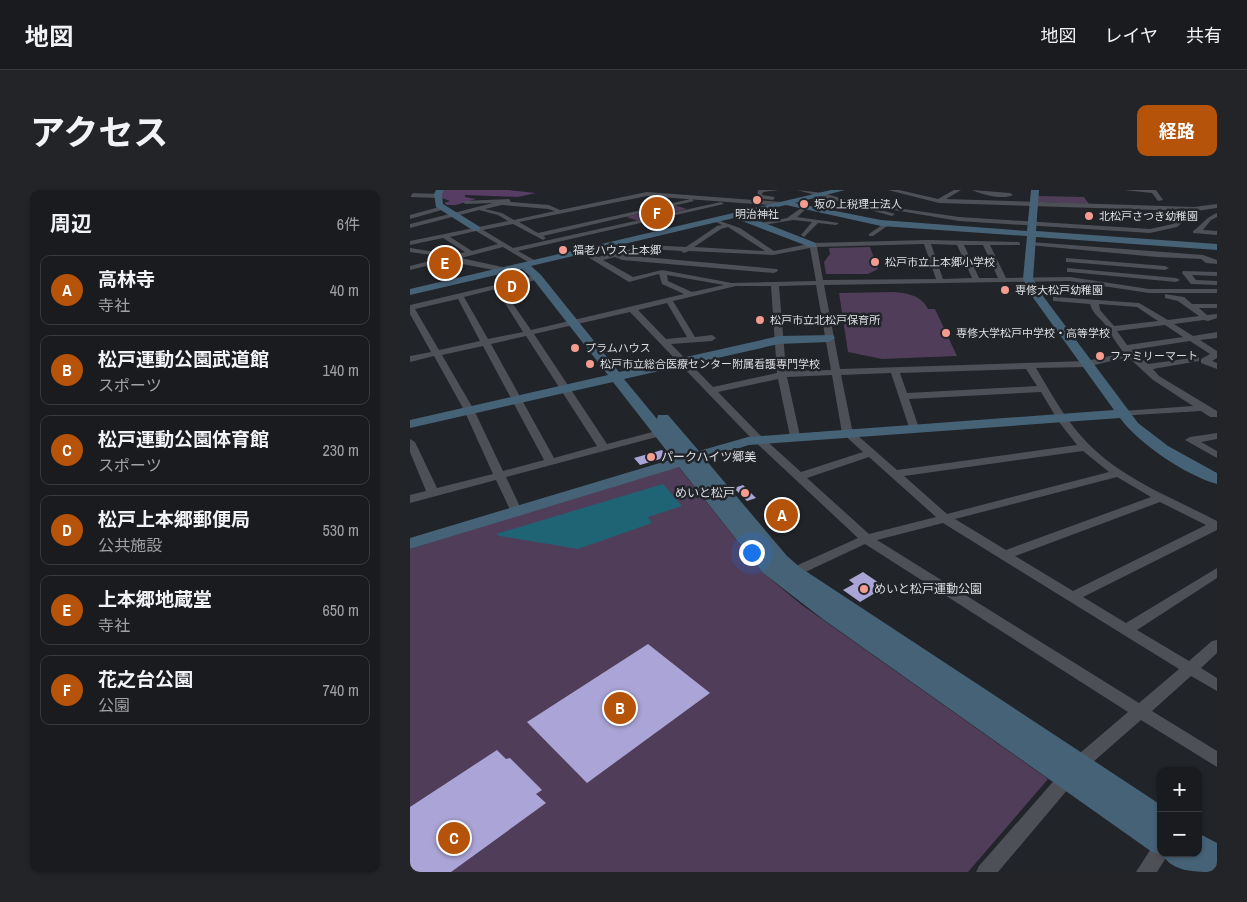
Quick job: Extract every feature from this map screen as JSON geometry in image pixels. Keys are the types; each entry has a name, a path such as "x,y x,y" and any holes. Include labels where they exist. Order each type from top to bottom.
{"street":[{"path":"647,202 675,196 688,190"},
{"path":"776,190 760,190 759,197 785,199 777,204"},
{"path":"800,190 895,212 923,214 958,224 1028,236 1161,256 1203,257 1217,269"},
{"path":"410,292 504,270 531,266 633,239 841,190"},
{"path":"892,190 940,201 997,203 1034,196 1071,205 1194,209 1217,206"},
{"path":"923,214 958,190"},
{"path":"975,190 1013,195"},
{"path":"984,192 991,190"},
{"path":"1127,190 1154,191 1160,200"},
{"path":"715,199 722,191"},
{"path":"410,243 652,192 675,196 804,208 838,221"},
{"path":"982,202 984,192"},
{"path":"410,195 439,193 439,205 504,245 531,266 622,375 663,430 781,560 837,610"},
{"path":"857,244 868,237 914,196"},
{"path":"1034,196 1028,236 1028,279 1038,297 1122,414 1159,448 1217,479"},
{"path":"1087,197 1092,206"},
{"path":"537,235 704,198"},
{"path":"1151,199 1170,200"},
{"path":"410,226 481,210 509,201 465,202"},
{"path":"516,511 469,410 410,308 498,287 531,266 549,242 733,201"},
{"path":"1198,201 1217,202"},
{"path":"958,224 966,202"},
{"path":"503,203 549,207 562,211"},
{"path":"838,221 852,203"},
{"path":"993,221 997,203"},
{"path":"596,204 659,233"},
{"path":"676,204 690,210"},
{"path":"1071,205 1072,221"},
{"path":"1106,206 1113,240"},
{"path":"410,217 443,208"},
{"path":"791,218 804,208"},
{"path":"735,215 815,243 985,243 1028,236 1072,221 1111,229 1156,231 1180,224 1186,220 1194,209"},
{"path":"1194,209 1214,216 1207,225 1198,230"},
{"path":"481,210 500,214 549,242"},
{"path":"758,224 791,218 816,221 884,223 958,224 993,221 1028,236 1217,247"},
{"path":"716,220 738,228 773,252"},
{"path":"804,235 816,221"},
{"path":"1180,224 1198,230 1217,233"},
{"path":"660,272 669,262 719,227 729,225"},
{"path":"524,228 533,226"},
{"path":"410,236 418,241"},
{"path":"444,236 471,253"},
{"path":"596,260 648,247 773,252 815,243 826,238"},
{"path":"633,239 648,247"},
{"path":"927,242 940,280"},
{"path":"960,242 976,280"},
{"path":"815,243 819,282 835,372 849,432 852,436 944,518 1217,685"},
{"path":"985,243 1004,280"},
{"path":"410,268 504,245"},
{"path":"410,250 456,257 460,261 504,270"},
{"path":"1069,251 1070,279"},
{"path":"581,252 632,280 660,272 736,284 1070,279 1148,291 1181,299 1204,317 1217,322"},
{"path":"773,252 782,374 794,436"},
{"path":"616,255 622,258 774,271"},
{"path":"1161,256 1165,268 1183,290"},
{"path":"1069,260 1165,268"},
{"path":"1217,269 1186,273 1194,282 1217,283"},
{"path":"1070,270 1176,280"},
{"path":"660,272 666,282 690,294"},
{"path":"410,359 579,322 736,284"},
{"path":"498,287 604,448"},
{"path":"1148,291 1217,291"},
{"path":"460,296 551,462"},
{"path":"668,299 692,340"},
{"path":"1056,299 1139,305 1216,355 1204,361 1217,366"},
{"path":"1094,302 1096,311 1113,330 1116,338 1156,378 1214,415 1217,414"},
{"path":"1190,306 1217,306"},
{"path":"631,308 758,439 866,538 1217,760"},
{"path":"1113,330 1217,316"},
{"path":"710,391 782,374 1086,364 1128,351 1191,338 1217,335"},
{"path":"663,342 712,338"},
{"path":"410,424 779,340 829,338"},
{"path":"1146,367 1196,359"},
{"path":"1030,366 1062,417 1085,447 1119,473 1216,525"},
{"path":"895,370 914,428"},
{"path":"904,396 1045,390"},
{"path":"410,544 688,458 758,439 1204,408"},
{"path":"410,499 604,448 663,430"},
{"path":"1217,436 1190,440 1217,455"},
{"path":"410,442 422,463 433,493"},
{"path":"893,474 1085,447"},
{"path":"798,477 871,454"},
{"path":"688,458 762,561 786,582 837,610 1073,771 1157,818"},
{"path":"794,572 866,538 1119,473"},
{"path":"1004,555 1162,497"},
{"path":"1072,597 1216,525"},
{"path":"1126,630 1217,572"},
{"path":"986,872 1073,771 1217,645"},
{"path":"1073,771 1157,841"},
{"path":"1202,848 1217,857"},
{"path":"1146,872 1157,856"},
{"path":"1180,857 1202,872"}],"shaded area":[{"path":"444,190 508,190 536,193 518,197 465,195 465,197 476,199 456,205 447,205 444,203 450,201 442,198"},
{"path":"1038,196 1084,197 1089,204 1037,202"},
{"path":"674,205 687,209 639,221 626,217"},
{"path":"870,247 878,269 868,274 826,274 824,262 830,254 829,248"},
{"path":"894,292 914,296 922,301 928,309 935,309 957,356 882,359 848,352 839,293"},
{"path":"677,465 763,573 802,605 1048,779 968,872 410,872 410,549"}],"water":[{"path":"663,484 682,506 648,517 652,523 578,549 496,534"}],"building":[{"name":"パークハイツ郷美","path":"662,450 667,457 640,465 634,458"},
{"name":"めいと松戸","path":"743,485 756,498 747,501 734,488"},
{"name":"めいと松戸運動公園","path":"863,572 885,587 860,602 843,590 854,584 849,580"},
{"path":"648,644 710,693 587,783 527,722"},
{"path":"497,750 506,759 510,758 542,790 536,794 546,803 451,872 410,872 410,807"}],"place":[{"name":"明治神社","path":"757,200"},
{"name":"坂の上税理士法人","path":"804,204"},
{"name":"花之台公園","path":"657,213"},
{"name":"北松戸さつき幼稚園","path":"1089,216"},
{"name":"福老ハウス上本郷","path":"563,250"},
{"name":"松戸市立上本郷小学校","path":"875,262"},
{"name":"上本郷地蔵堂","path":"445,263"},
{"name":"松戸上本郷郵便局","path":"512,286"},
{"name":"専修大松戸幼稚園","path":"1005,290"},
{"name":"松戸市立北松戸保育所","path":"760,320"},
{"name":"専修大学松戸中学校・高等学校","path":"946,333"},
{"name":"プラムハウス","path":"575,348"},
{"name":"ファミリーマート","path":"1100,356"},
{"name":"松戸市立総合医療センター附属看護専門学校","path":"590,364"},
{"name":"パークハイツ郷美","path":"651,457"},
{"name":"めいと松戸","path":"745,493"},
{"name":"高林寺","path":"782,515"},
{"name":"めいと松戸運動公園","path":"864,589"},
{"name":"松戸運動公園武道館","path":"620,708"},
{"name":"松戸運動公園体育館","path":"454,838"}]}
